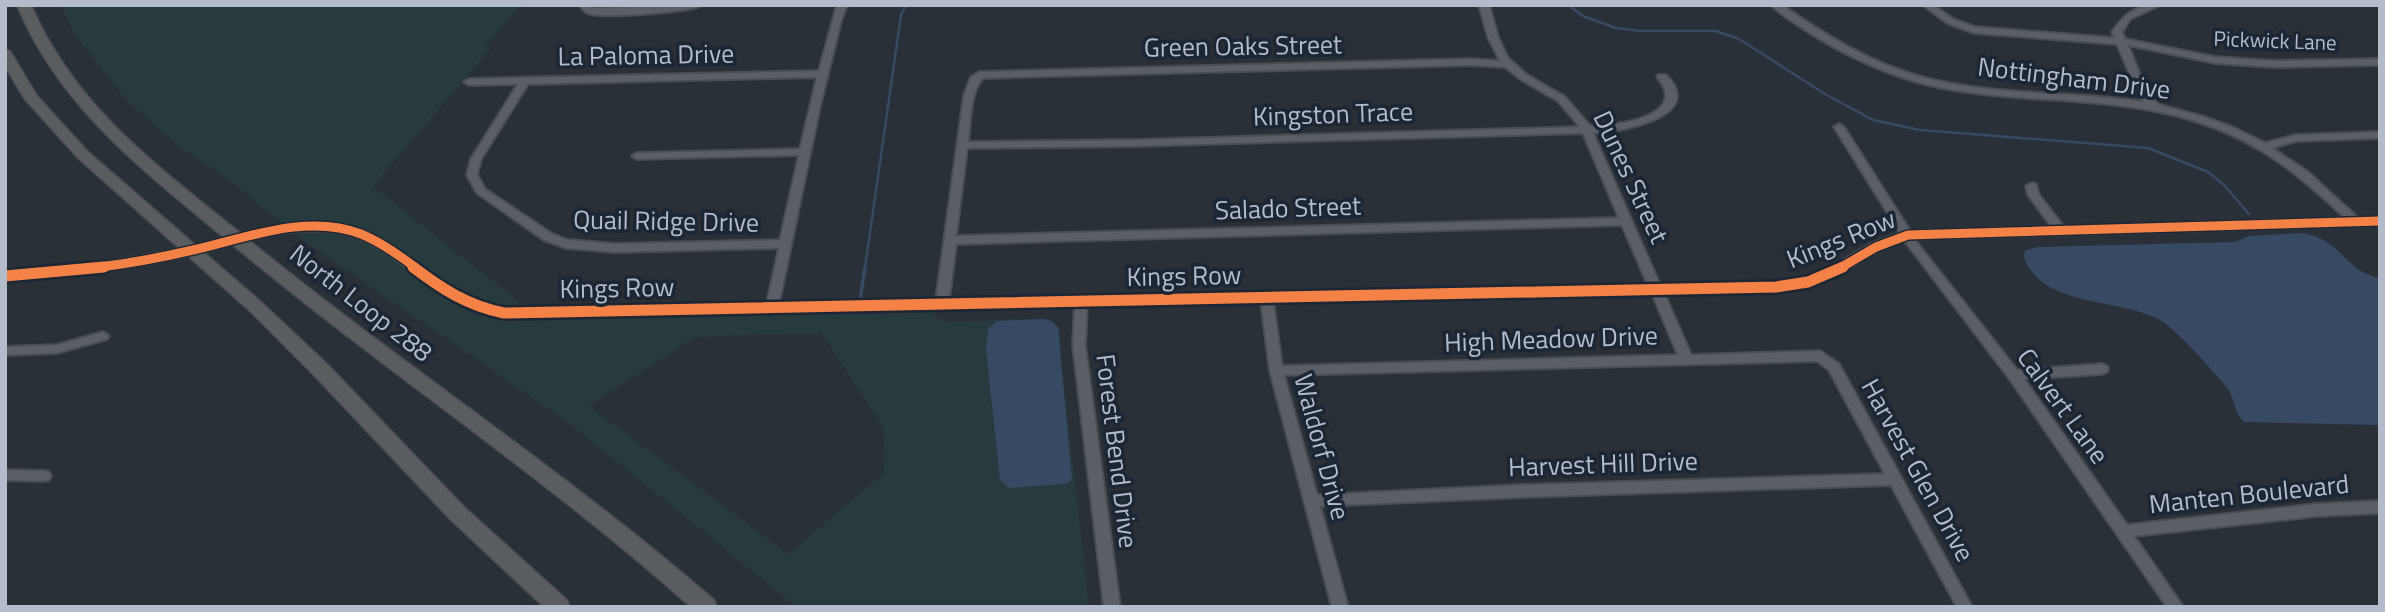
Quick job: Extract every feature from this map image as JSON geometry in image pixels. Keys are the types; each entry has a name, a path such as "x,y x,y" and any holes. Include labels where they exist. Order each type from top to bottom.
{"highway":[{"name":"North Loop 288","path":"24,5 39,42 65,81 129,148 340,324 581,503 706,607"},
{"path":"5,54 31,98 83,155 292,343 458,514 559,607"}],"street":[{"path":"584,5 590,11 658,10 698,5"},
{"path":"772,307 835,21 842,5"},
{"path":"1484,5 1500,52 1507,64"},
{"name":"Nottingham Drive","path":"1775,5 1857,55 1919,80 1968,89 2155,106 2199,119 2262,147 2305,174 2354,221"},
{"name":"Pickwick Lane","path":"1927,5 1950,21 1974,30 2120,41 2194,57 2251,64 2380,62"},
{"path":"2155,106 2146,98 2117,32 2127,17 2156,5"},
{"name":"Green Oaks Street","path":"962,145 969,95 979,75 1471,61 1507,64"},
{"name":"Dunes Street","path":"1507,64 1524,79 1558,96 1573,109 1587,130 1686,358"},
{"name":"La Paloma Drive","path":"469,82 823,74"},
{"name":"Kingston Trace","path":"962,145 1623,127 1643,122 1663,111 1671,99 1669,84 1662,77"},
{"name":"Quail Ridge Drive","path":"525,80 476,159 472,175 481,191 548,237 566,244 606,248 785,244"},
{"name":"Calvert Lane","path":"1839,127 1908,235 2014,375 2176,607"},
{"path":"2262,147 2296,138 2380,135"},
{"path":"942,303 962,145"},
{"path":"637,156 805,152"},
{"path":"2032,186 2034,195 2060,230"},
{"name":"Salado Street","path":"949,240 1628,220"},
{"name":"Kings Row","path":"7,278 87,270 310,226 361,233 392,249 462,302 492,312 1780,287 1800,284 1834,272 1875,245 1908,235 2380,221"},
{"name":"Waldorf Drive","path":"1266,297 1276,371 1340,607"},
{"name":"Forest Bend Drive","path":"1080,302 1079,345 1112,607"},
{"path":"5,351 57,349 103,336"},
{"name":"High Meadow Drive","path":"1276,371 1811,354 1826,358"},
{"name":"Harvest Glen Drive","path":"1826,358 1834,367 1965,607"},
{"path":"2014,375 2102,369"},
{"path":"5,475 44,476"},
{"name":"Harvest Hill Drive","path":"1311,501 1537,490 1896,479"},
{"name":"Manten Boulevard","path":"2124,531 2317,510 2380,508"}],"green space":[{"path":"61,5 522,5 484,46 492,47 373,186 533,313 933,303 936,319 947,322 1043,318 1054,321 1060,328 1061,359 1089,607 797,607 565,420 304,241 223,175 182,149 128,102 73,32","holes":["822,333 885,431 883,474 788,554 589,406 695,337"]}],"water":[{"path":"2301,233 2325,241 2359,270 2380,278 2380,425 2244,422 2238,415 2228,389 2196,352 2167,325 2144,313 2064,294 2033,273 2024,257 2025,251 2037,247 2235,242 2249,236"},
{"path":"1044,319 1053,322 1058,328 1072,480 1065,484 1009,488 1000,480 986,350 988,329 997,321"}],"waterway":[{"path":"865,268 901,15 906,5"},
{"path":"1568,5 1583,16 1616,28 1640,31 1716,31 1739,39 1825,94 1873,120 1920,130 2148,148 2208,172 2224,185 2249,214"},
{"path":"860,300 865,267"}],"cycle path":[{"path":"5,276 75,271 121,264 263,233 319,227 360,234 401,257 458,299 480,308 504,313 1768,287 1816,279 1876,247 1908,235 2380,221"}]}
